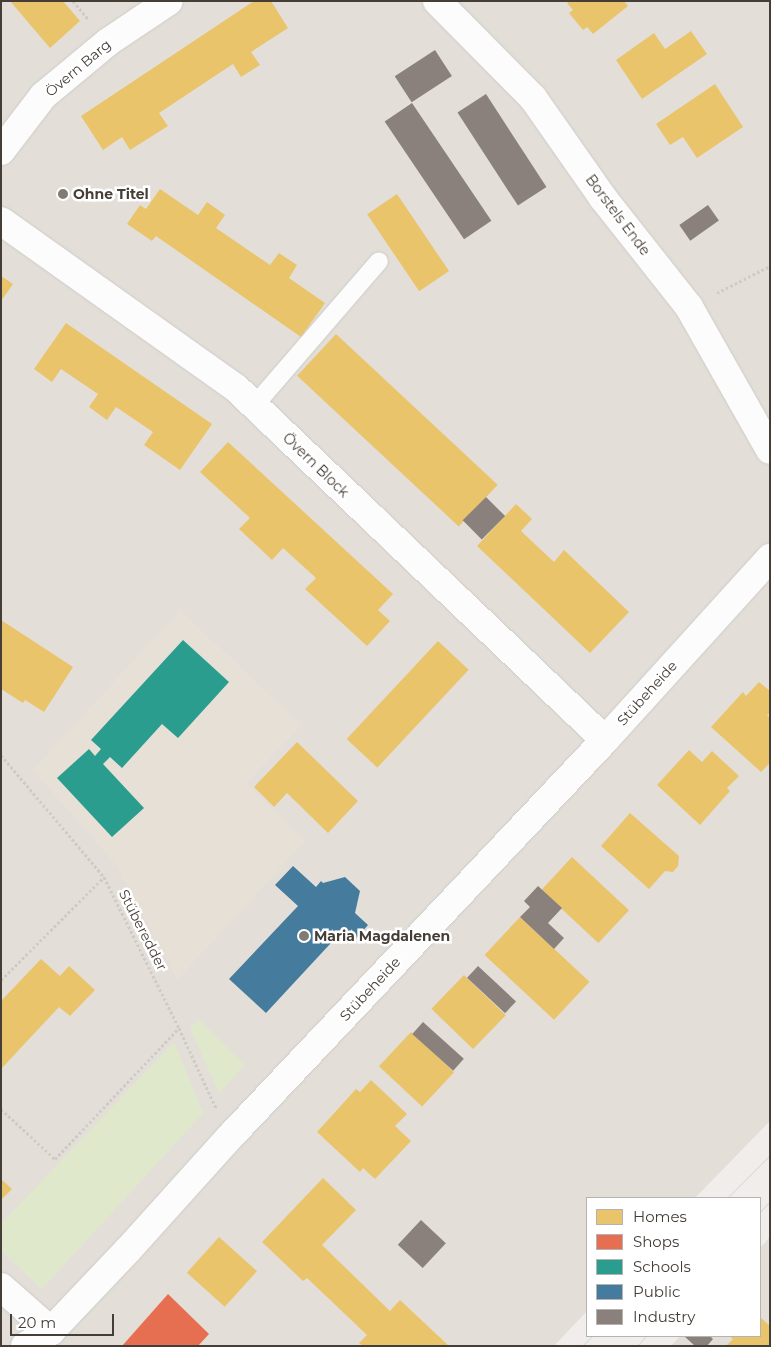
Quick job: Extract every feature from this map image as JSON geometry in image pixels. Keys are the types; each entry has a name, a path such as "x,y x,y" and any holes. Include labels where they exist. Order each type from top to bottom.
{"street":[{"name":"Övern Barg","path":"1,151 43,96 108,42 169,1"},
{"name":"Borstels Ende","path":"437,1 533,98 603,198 689,307 763,421 770,450"},
{"name":"Övern Block","path":"1,221 236,388 605,740"},
{"name":"Stübeheide","path":"25,1346 51,1331 128,1250 229,1138 605,740 770,558"},
{"path":"1,1287 51,1331"}],"lane":[{"path":"254,406 379,261"}],"path":[{"path":"689,307 770,266"},
{"name":"Stüberedder","path":"1,754 104,878 179,1028 229,1138"},
{"path":"1,980 104,878"},
{"path":"1,1109 55,1159 179,1028"}],"shaded area":[{"path":"1,1 770,1 770,1121 696,1197 586,1197 586,1312 554,1346 1,1346"},
{"path":"180,610 301,725 246,783 305,841 177,980 117,866 33,770"},
{"path":"770,1237 770,1346 671,1346 679,1337 761,1337 761,1247"}],"green space":[{"path":"199,1019 245,1065 219,1093 190,1028"},
{"path":"174,1042 203,1113 42,1289 1,1251 1,1224"}],"building: Homes":[{"path":"10,1 63,1 80,21 50,48"},
{"path":"254,1 271,1 288,28 251,52 260,65 241,77 233,64 159,113 168,126 130,150 122,137 103,150 81,116"},
{"path":"570,1 624,1 628,6 593,34 587,27 583,30 569,13 573,10 567,3"},
{"path":"691,31 707,54 642,99 616,60 654,33 665,49"},
{"path":"715,84 743,127 697,158 683,137 670,145 656,124"},
{"path":"160,189 198,215 207,202 225,215 216,228 270,265 279,253 297,265 289,278 325,303 301,337 156,236 152,241 127,224 140,205 146,209"},
{"path":"397,194 449,271 419,291 367,214"},
{"path":"1,276 13,284 1,301"},
{"path":"66,323 212,424 180,470 144,445 153,432 116,407 107,420 89,407 98,394 61,369 52,382 34,369"},
{"path":"336,334 498,485 459,526 297,376"},
{"path":"228,442 393,594 378,610 390,621 367,646 305,589 316,578 283,548 272,560 239,529 250,518 200,472"},
{"path":"516,504 532,519 521,531 554,562 564,550 629,612 590,653 477,546"},
{"path":"1,620 73,667 44,712 25,700 23,703 1,689"},
{"path":"438,641 469,670 377,768 347,739"},
{"path":"759,682 770,691 770,713 767,715 770,718 770,763 761,772 711,727 743,692 746,696"},
{"path":"297,742 358,801 328,833 287,793 274,807 254,787"},
{"path":"689,750 702,762 712,751 739,776 727,788 730,791 700,825 657,785"},
{"path":"630,813 679,856 678,866 673,872 665,871 649,889 601,846"},
{"path":"572,857 629,910 598,943 541,890"},
{"path":"520,917 589,982 554,1020 485,955"},
{"path":"41,959 60,976 69,966 95,990 70,1016 59,1007 1,1069 1,1001"},
{"path":"464,975 506,1015 473,1049 431,1009"},
{"path":"411,1032 454,1072 422,1107 379,1066"},
{"path":"371,1080 407,1114 395,1126 411,1141 375,1179 363,1168 360,1172 317,1132 356,1089 360,1092"},
{"path":"323,1178 356,1210 322,1245 390,1311 400,1300 449,1346 363,1346 359,1343 367,1335 307,1278 303,1281 262,1242"},
{"path":"1,1179 12,1189 1,1200"},
{"path":"219,1237 257,1271 225,1307 187,1273"},
{"path":"761,1318 770,1326 770,1346 726,1346 733,1339 730,1337 761,1337"}],"building: Shops":[{"path":"168,1294 209,1334 198,1346 122,1346"}],"building: Schools":[{"path":"183,640 229,682 178,738 162,724 122,768 110,757 103,764 144,808 112,837 57,778 89,749 95,756 101,749 91,740"}],"building: Public":[{"name":"Maria Magdalenen","path":"293,866 316,887 321,881 323,883 345,877 360,891 355,913 368,925 354,941 343,930 266,1013 229,979 298,906 275,885"}],"building: Industry":[{"path":"435,50 452,76 412,102 395,76"},
{"path":"486,94 546,187 518,206 457,113"},
{"path":"412,103 491,221 464,239 385,121"},
{"path":"708,205 719,221 690,241 679,225"},
{"path":"486,497 505,516 482,539 463,520"},
{"path":"538,886 562,908 548,923 564,938 554,949 520,917 530,907 524,901"},
{"path":"478,966 516,1001 505,1013 467,978"},
{"path":"423,1022 464,1059 453,1071 412,1034"},
{"path":"421,1220 446,1243 423,1268 398,1245"},
{"path":"685,1337 711,1337 713,1339 707,1346 695,1346"}],"tram line":[{"path":"728,1197 770,1155"},
{"path":"761,1211 770,1201"},
{"path":"582,1346 591,1337"},
{"path":"637,1346 645,1337"}],"place":[{"name":"Ohne Titel","path":"63,194"},
{"name":"Maria Magdalenen","path":"304,936"}]}
